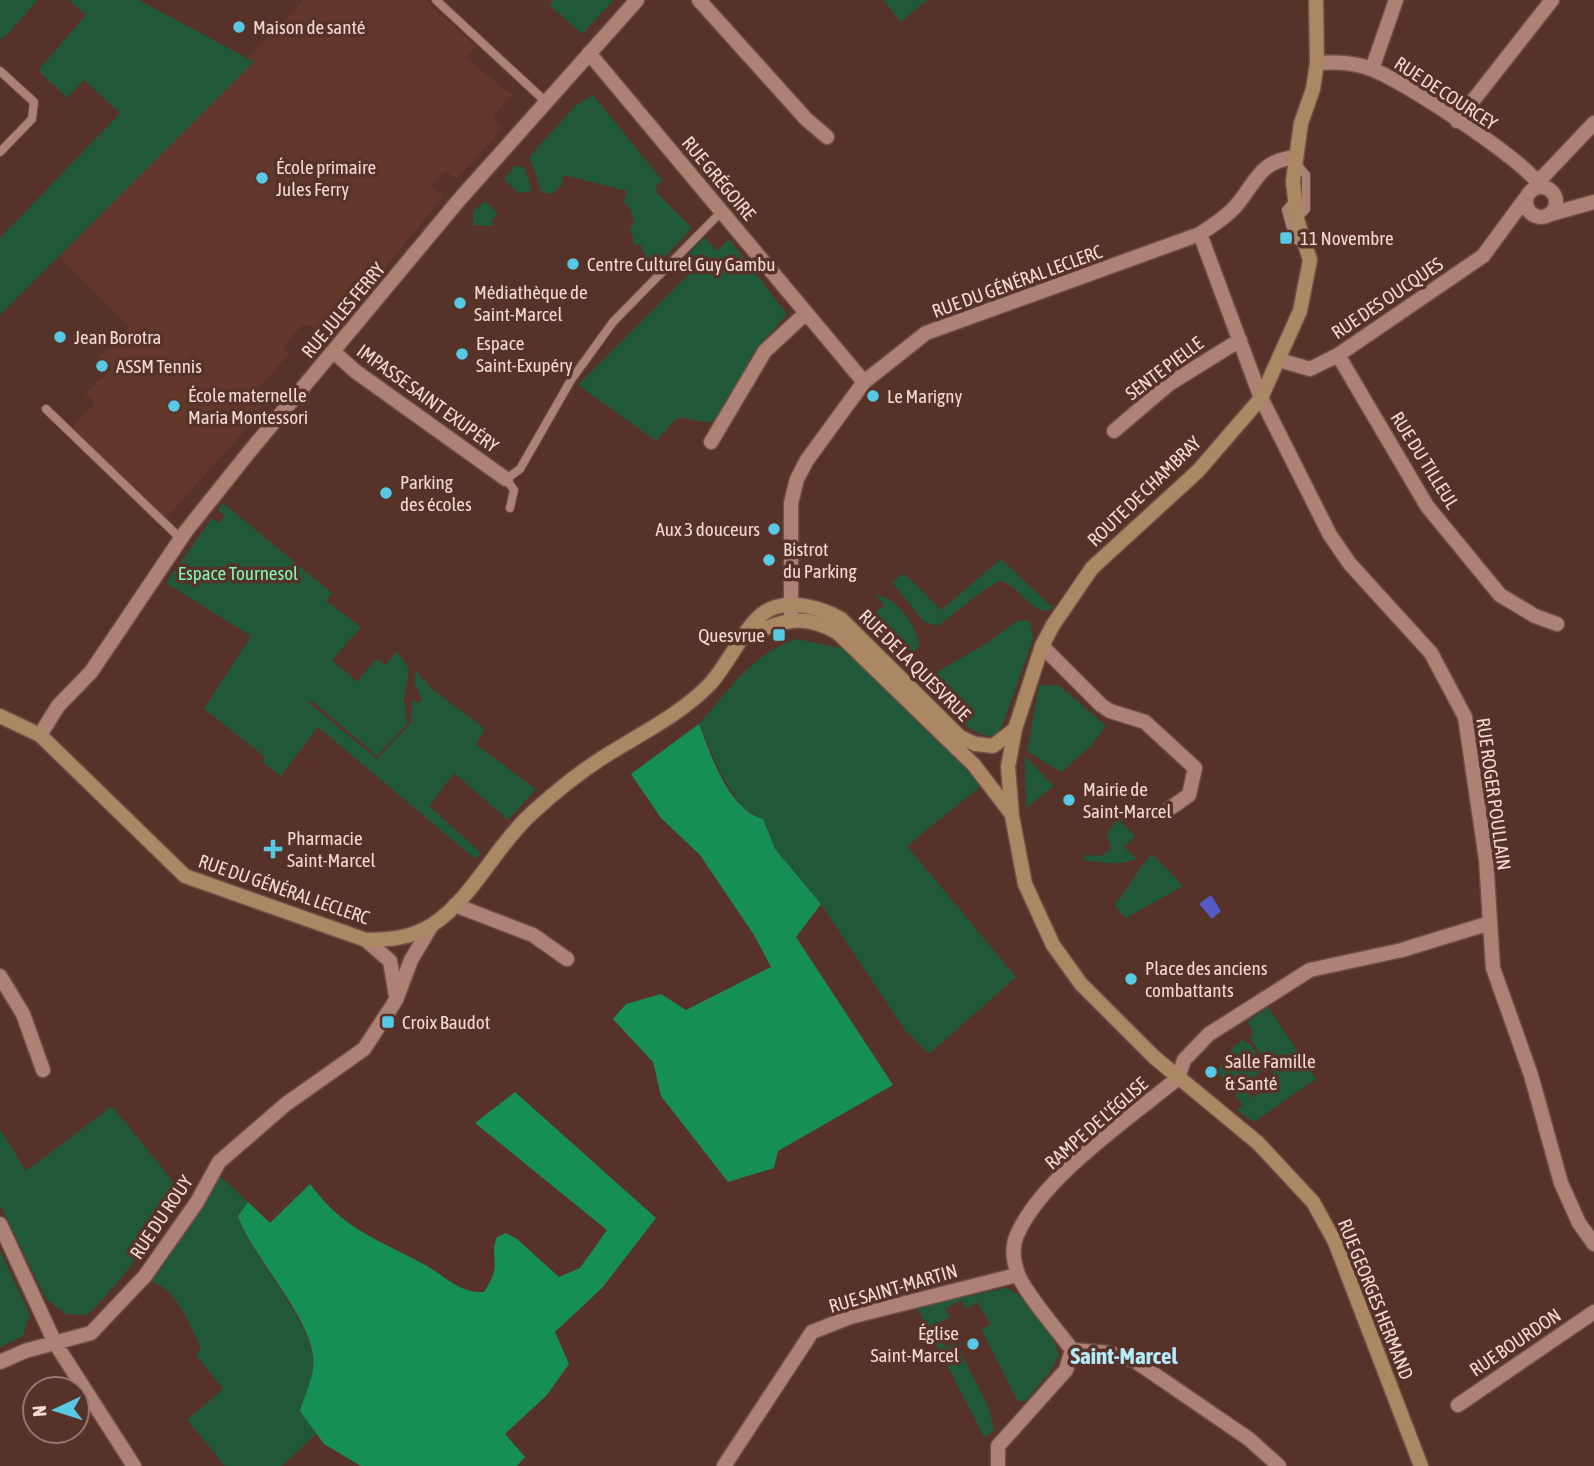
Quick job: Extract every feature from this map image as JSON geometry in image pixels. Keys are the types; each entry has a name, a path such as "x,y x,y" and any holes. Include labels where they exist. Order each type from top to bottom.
{"street":[{"path":"589,53 637,0"},
{"path":"699,0 806,119 827,137"},
{"name":"ROUTE DE CHAMBRAY","path":"1008,767 1015,729 1042,646 1053,625 1092,568 1198,471 1261,398 1300,311 1310,260 1297,219 1296,160 1301,123 1313,89 1317,63 1316,0"},
{"path":"1372,69 1396,0"},
{"path":"1457,121 1552,0"},
{"name":"RUE JULES FERRY","path":"40,735 58,706 91,672 181,539 459,200 589,53"},
{"name":"RUE GRÉGOIRE","path":"589,53 864,382"},
{"name":"RUE DE COURCEY","path":"1317,63 1348,62 1372,69 1457,121 1524,168 1539,184"},
{"path":"1539,184 1549,189 1555,197 1556,206 1543,215 1527,209 1525,198 1594,123"},
{"name":"RUE DU GÉNÉRAL LECLERC","path":"790,614 791,503 796,479 864,382 926,333 1200,234 1237,205 1252,181 1271,162 1296,160"},
{"path":"1555,197 1576,205"},
{"name":"RUE DES OUCQUES","path":"1279,360 1310,369 1338,355 1483,256 1525,198"},
{"name":"RUE DES OUCQUES","path":"1504,230 1543,215 1594,202"},
{"name":"RUE ROGER POULLAIN","path":"1200,234 1261,398 1330,535 1350,564 1431,653 1465,717 1486,859 1493,968 1531,1075 1561,1183 1579,1223 1594,1244"},
{"path":"711,442 765,351 806,313"},
{"name":"SENTE PIELLE","path":"1114,431 1170,384 1240,340"},
{"name":"IMPASSE SAINT EXUPÉRY","path":"334,352 355,371 506,479"},
{"name":"RUE DU TILLEUL","path":"1338,355 1427,506 1500,595 1535,616 1557,624"},
{"name":"RUE DE LA QUESVRUE","path":"747,635 790,614 822,609 841,618 960,737 975,744 993,746 1015,729"},
{"name":"RUE DE LA QUESVRUE","path":"790,614 819,622 838,633 974,765 996,789 1012,816"},
{"name":"RUE DU GÉNÉRAL LECLERC","path":"0,716 40,735 185,876 366,940 398,940 432,925 455,905 530,815 611,752 681,710 710,684 747,635"},
{"path":"1042,646 1101,705 1110,711 1145,722 1195,768 1189,795 1169,809"},
{"path":"974,765 988,770 1008,767 1012,816 1025,884 1053,945 1081,984 1178,1078"},
{"path":"455,905 533,935 567,959"},
{"name":"RAMPE DE L'ÉGLISE","path":"1017,1275 1013,1253 1017,1235 1036,1206 1067,1171 1178,1078 1184,1060 1209,1034 1310,970 1402,950 1490,923"},
{"name":"RUE DU ROUY","path":"0,1362 25,1350 91,1333 145,1276 197,1202 219,1162 286,1104 364,1049 396,1000 411,960 432,925"},
{"path":"366,940 390,961 396,1000"},
{"path":"0,976 23,1014 43,1070"},
{"name":"RUE GEORGES HERMAND","path":"1178,1078 1258,1143 1313,1202 1335,1242 1421,1466"},
{"path":"0,1224 55,1343 134,1466"},
{"path":"1017,1275 1072,1350 1109,1353 1135,1361 1250,1439 1279,1466"},
{"name":"RUE SAINT-MARTIN","path":"724,1466 812,1332 850,1317 1017,1275"},
{"name":"RUE BOURDON","path":"1458,1405 1594,1312"},
{"path":"998,1466 998,1446 1066,1370 1072,1350"}],"lane":[{"path":"436,0 546,102"},
{"path":"0,71 34,102 33,119 0,152"},
{"path":"1296,160 1306,175 1306,209 1297,219"},
{"path":"1295,200 1286,210 1290,227 1294,239 1306,245"},
{"name":"IMPASSE SAINT EXUPÉRY","path":"506,479 520,469 571,380 613,322 722,211"},
{"path":"46,409 181,539"},
{"path":"506,479 514,490 510,508"}],"shaded area":[{"path":"304,0 425,0 476,47 466,58 512,95 492,117 503,128 456,179 445,171 431,185 443,197 335,329 326,332 303,324 283,347 289,354 260,386 266,398 258,416 165,519 71,429 95,403 85,394 112,369 100,356 130,327 59,256 253,62 247,58"},
{"path":"1211,895 1221,911 1212,919 1199,904"}],"green space":[{"path":"0,0 38,0 2,40 0,38"},
{"path":"69,0 139,0 254,62 0,315 0,238 120,113 84,80 67,98 38,70 86,15"},
{"path":"554,0 614,0 582,34 549,5"},
{"path":"883,0 927,0 901,22"},
{"path":"593,95 662,180 656,187 657,193 692,228 660,262 650,264 640,244 635,246 630,228 634,223 630,208 624,202 627,191 564,175 561,185 552,194 542,192 529,157 576,105"},
{"path":"515,165 525,168 532,191 518,193 504,179"},
{"path":"485,201 498,214 492,220 493,226 473,225 473,212"},
{"path":"704,237 717,251 729,239 787,314 757,349 716,418 709,423 678,417 656,441 578,385 688,275 678,265"},
{"name":"Espace Tournesol","path":"223,503 332,593 326,601 361,627 332,660 357,682 376,659 385,665 397,651 409,669 404,700 407,724 377,756 311,700 310,704 377,759 411,723 412,700 420,703 422,699 415,685 415,670 433,690 485,729 476,744 536,789 508,820 454,773 429,806 481,853 475,859 318,727 281,776 262,762 265,757 204,709 251,636 166,583 212,518 219,523 225,516 218,510"},
{"path":"1001,559 1052,607 1050,610 1036,608 1013,588 999,581 938,626 924,622 892,582 902,574 907,576 941,610"},
{"path":"876,595 891,601 905,614 915,631 919,647 912,652 906,646 897,653 867,626 866,621 884,605"},
{"path":"1015,622 1030,622 1033,639 1001,729 992,736 973,730 955,716 924,683 928,677 987,643"},
{"path":"796,639 845,649 982,785 907,846 1016,977 929,1054 905,1030 821,904 775,849 763,820 742,807 721,774 699,724 742,674 766,654"},
{"path":"1039,686 1060,686 1106,726 1090,747 1061,772 1027,751"},
{"path":"699,724 715,765 731,793 751,813 763,819 775,849 821,904 796,937 893,1085 778,1151 774,1168 728,1182 661,1096 653,1062 613,1019 626,1004 661,994 686,1010 771,967 754,935 700,855 661,818 631,774"},
{"path":"1025,756 1054,786 1026,808"},
{"path":"1116,808 1126,818 1121,822 1135,836 1124,847 1136,859 1116,863 1082,860 1085,855 1102,856 1111,848 1107,834 1114,824"},
{"path":"1152,854 1183,886 1126,918 1114,905"},
{"path":"1268,1007 1316,1079 1254,1122 1237,1110 1243,1105 1216,1070 1227,1061 1225,1056 1241,1040 1251,1045 1266,1068 1243,1085 1252,1098 1278,1080 1250,1038 1253,1032 1247,1022"},
{"path":"515,1092 656,1218 602,1288 555,1332 569,1364 547,1395 505,1434 525,1457 517,1466 361,1466 324,1444 300,1411 313,1369 312,1352 306,1333 238,1216 248,1202 270,1223 310,1184 336,1213 350,1224 467,1290 484,1292 495,1268 497,1237 506,1233 517,1239 559,1277 580,1268 607,1230 475,1123"},
{"path":"112,1106 183,1194 138,1257 101,1301 87,1315 66,1314 46,1299 0,1205 0,1129 26,1171"},
{"path":"218,1174 248,1202 238,1216 245,1234 296,1314 312,1352 312,1374 300,1411 316,1434 282,1466 225,1466 187,1420 223,1389 196,1355 201,1348 182,1309 169,1292 152,1282"},
{"path":"0,1250 30,1315 23,1336 0,1347"},
{"path":"1006,1288 1015,1292 1039,1316 1059,1356 1025,1402 1017,1400 981,1329 991,1324 977,1302 965,1309 961,1300 945,1309 950,1317 938,1323 941,1330 937,1332 946,1348 956,1343 989,1408 994,1431 984,1437 917,1307"}],"place":[{"name":"Maison de santé","path":"239,27"},
{"name":"École primaire Jules Ferry","path":"262,178"},
{"name":"11 Novembre","path":"1286,238"},
{"name":"Centre Culturel Guy Gambu","path":"573,264"},
{"name":"Médiathèque de Saint-Marcel","path":"460,303"},
{"name":"Jean Borotra","path":"60,337"},
{"name":"Espace Saint-Exupéry","path":"462,354"},
{"name":"ASSM Tennis","path":"102,366"},
{"name":"Le Marigny","path":"873,396"},
{"name":"École maternelle Maria Montessori","path":"174,406"},
{"name":"Parking des écoles","path":"386,493"},
{"name":"Aux 3 douceurs","path":"774,529"},
{"name":"Bistrot du Parking","path":"769,560"},
{"name":"Quesvrue","path":"779,635"},
{"name":"Mairie de Saint-Marcel","path":"1069,800"},
{"name":"Pharmacie Saint-Marcel","path":"273,849"},
{"name":"Place des anciens combattants","path":"1131,979"},
{"name":"Croix Baudot","path":"388,1022"},
{"name":"Salle Famille & Santé","path":"1211,1072"},
{"name":"Église Saint-Marcel","path":"973,1344"}],"district":[{"name":"Saint-Marcel","path":"1124,1356"}]}
